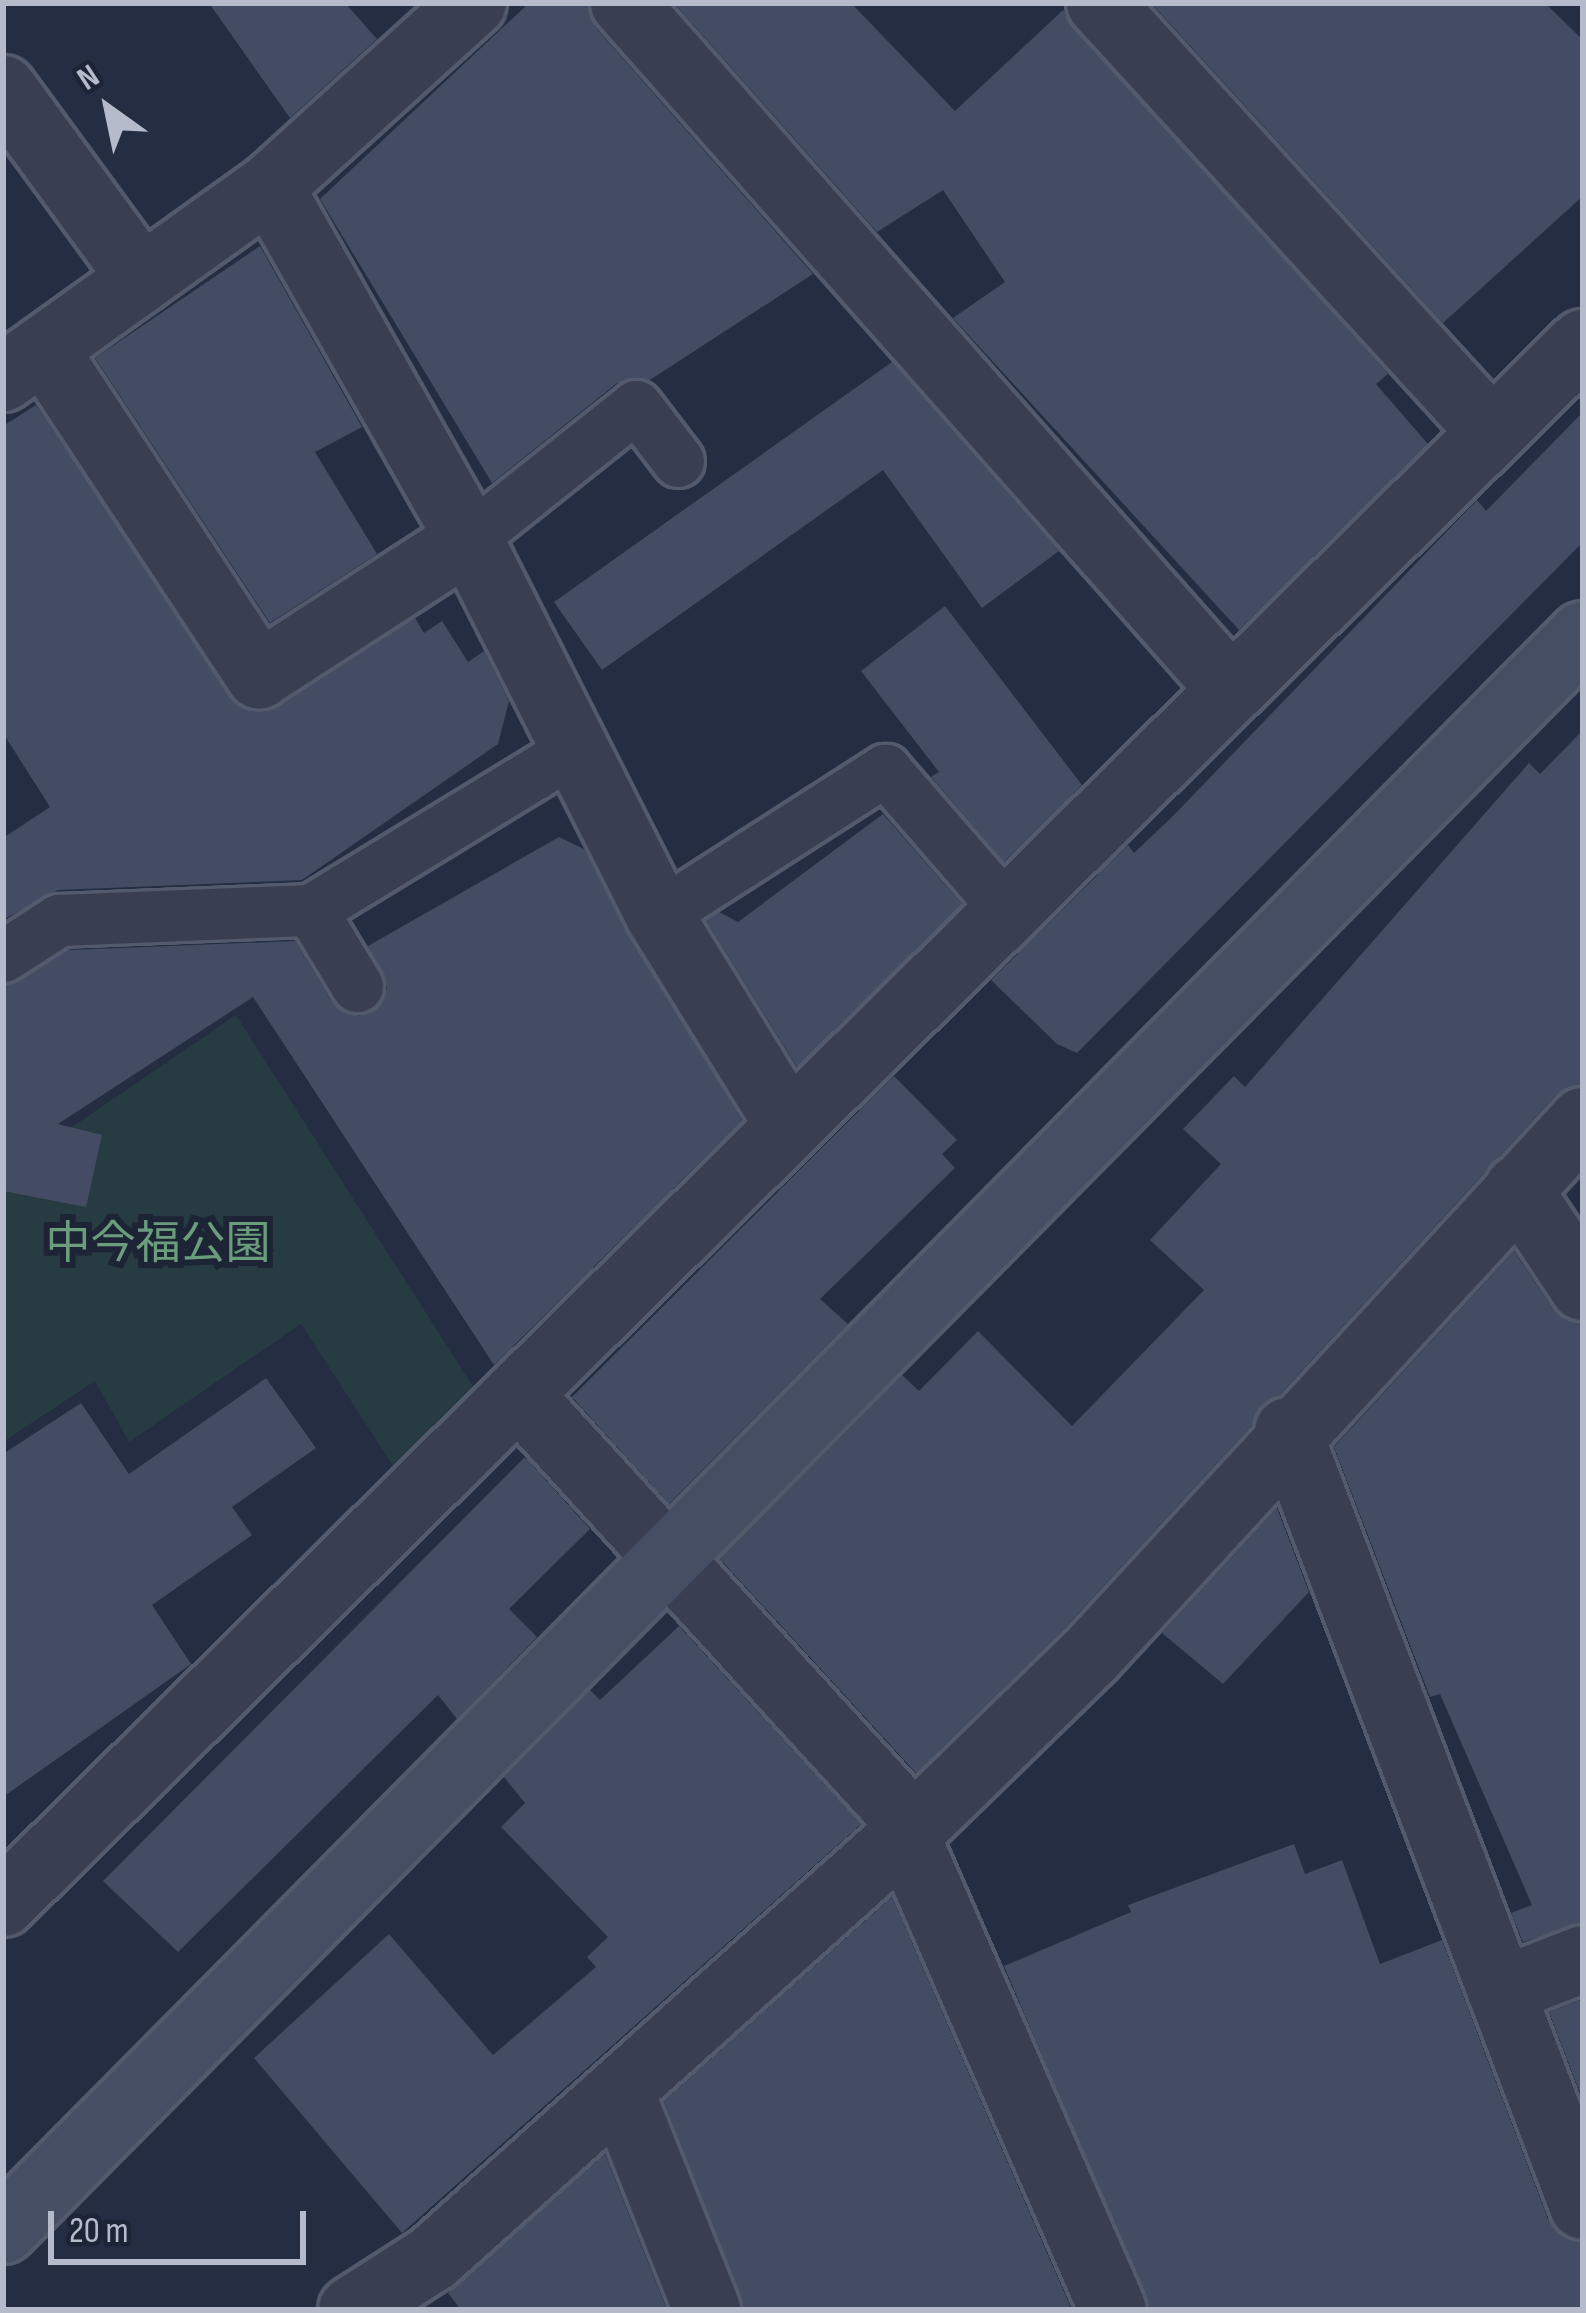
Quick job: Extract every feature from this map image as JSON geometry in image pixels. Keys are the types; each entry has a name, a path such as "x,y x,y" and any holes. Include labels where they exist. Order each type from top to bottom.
{"street":[{"path":"469,539 259,675 24,363 270,187 472,3"},
{"path":"624,3 1230,688"},
{"path":"1100,3 1491,431"},
{"path":"3,89 142,279"},
{"path":"270,187 469,539 572,751 659,915 788,1124"},
{"path":"10,1878 518,1394 1583,343"},
{"path":"3,2230 1583,635"},
{"path":"352,2310 433,2258 909,1830 1090,1656 1288,1431 1583,1121"},
{"path":"1518,1190 1583,1287"},
{"path":"518,1394 909,1830 1113,2310"},
{"path":"1288,1431 1583,2206"},
{"path":"1501,1991 1583,1959"},
{"path":"620,2091 707,2310"}],"lane":[{"path":"469,539 636,406 678,461"},
{"path":"3,956 59,920 311,910 572,751"},
{"path":"659,915 885,770 1006,909"},
{"path":"311,910 357,986"}],"green space":[{"name":"中今福公園","path":"236,1015 481,1399 397,1472 301,1324 129,1442 95,1381 3,1442 3,1174"}],"building":[{"path":"209,3 345,3 377,39 290,118"},
{"path":"529,3 588,3 596,28 813,274 650,380 617,383 492,483 320,199"},
{"path":"674,3 851,3 955,111 1063,10 1388,374 1376,384 1428,444 1239,630 953,318 1005,282 943,190 877,232"},
{"path":"1151,3 1545,3 1583,40 1583,196 1443,323"},
{"path":"260,246 362,427 315,452 377,554 270,623 95,358"},
{"path":"892,362 1059,551 982,608 883,470 602,670 554,602"},
{"path":"36,405 241,708 278,707 415,618 424,633 442,621 468,662 484,651 509,701 498,744 302,880 58,890 3,920 3,838 50,807 3,733 3,426"},
{"path":"1583,412 1583,542 1077,1053 1057,1044 991,980 1128,845 1134,853 1174,815 1477,500 1486,511"},
{"path":"945,606 1082,785 1004,862 931,777 939,772 861,671"},
{"path":"1583,730 1583,1085 1555,1096 1063,1630 916,1773 720,1559 902,1375 919,1391 978,1331 1072,1426 1204,1290 1150,1240 1221,1164 1183,1129 1234,1076 1245,1087 1529,763 1540,774"},
{"path":"883,814 962,904 797,1067 706,920 719,912 738,922"},
{"path":"559,837 584,849 742,1121 494,1365 253,997 58,1124 102,1135 86,1207 3,1191 3,986 68,950 295,941 332,1002 359,1016 383,1001 387,987 368,946"},
{"path":"894,1076 957,1140 942,1154 955,1168 820,1299 848,1324 669,1504 572,1397"},
{"path":"1514,1251 1553,1309 1583,1324 1583,1922 1523,1942 1511,1913 1532,1905 1440,1694 1430,1697 1334,1447"},
{"path":"266,1378 316,1448 232,1507 252,1535 152,1605 191,1664 3,1797 3,1454 81,1403 129,1474"},
{"path":"525,1457 590,1529 509,1609 537,1637 457,1719 438,1695 178,1952 103,1881"},
{"path":"1277,1508 1309,1592 1223,1684 1162,1633"},
{"path":"679,1626 861,1824 402,2233 254,2058 389,1934 493,2055 596,1967 587,1957 608,1937 501,1827 525,1803 504,1777 590,1690 600,1700"},
{"path":"1294,1844 1305,1874 1342,1860 1380,1964 1442,1940 1548,2219 1583,2243 1583,2310 1150,2310 1004,1966 1131,1912 1128,1905"},
{"path":"892,1897 1072,2310 744,2310 664,2101"},
{"path":"1583,1999 1583,2101 1549,2012"},
{"path":"605,2154 667,2310 461,2310 448,2293"}]}
